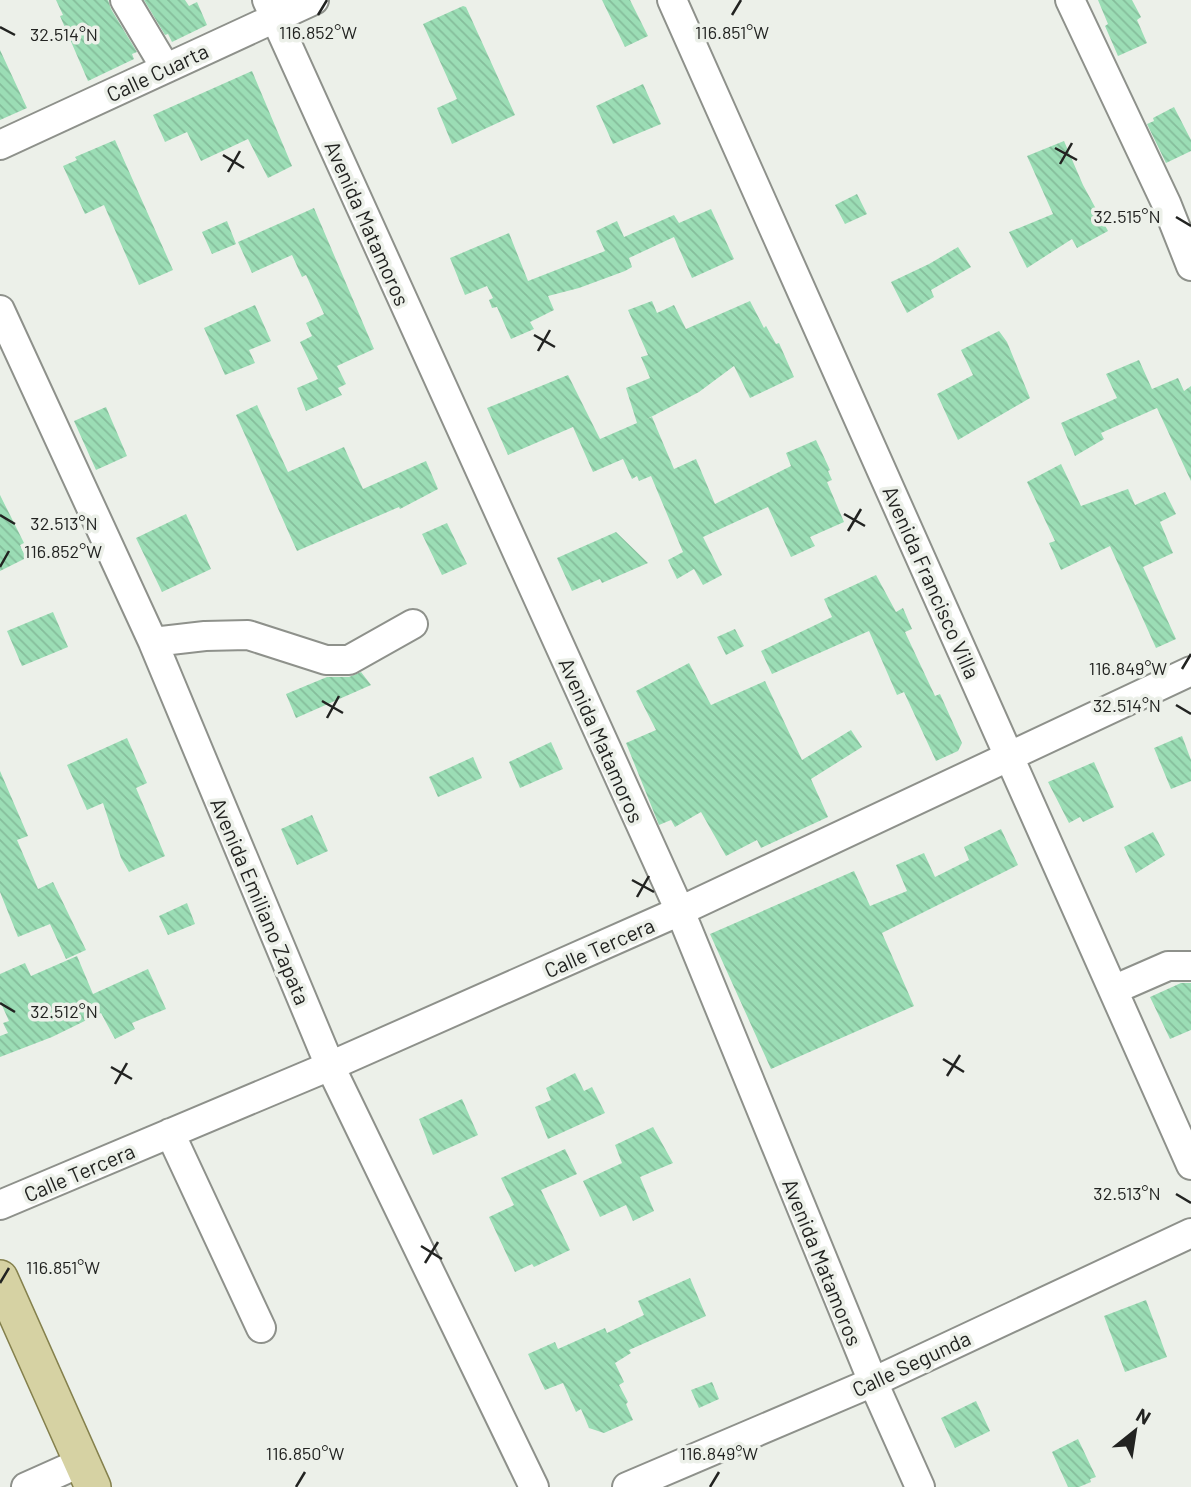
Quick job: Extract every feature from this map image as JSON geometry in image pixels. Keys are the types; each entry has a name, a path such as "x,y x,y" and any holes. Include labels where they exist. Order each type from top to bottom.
{"main road":[{"path":"0,1278 87,1474"}],"street":[{"path":"125,0 165,67"},
{"name":"Calle Cuarta","path":"0,145 165,67 271,9 314,0"},
{"name":"Avenida Francisco Villa","path":"672,0 1191,1165"},
{"path":"1070,0 1166,203 1191,266"},
{"name":"Avenida Matamoros","path":"271,9 680,911 873,1382 920,1487"},
{"name":"Avenida Emiliano Zapata","path":"0,310 153,642 330,1066 534,1487"},
{"path":"153,642 205,636 248,635 326,660 349,660 413,625"},
{"name":"Calle Tercera","path":"0,1205 330,1066 680,911 1191,671"},
{"path":"1113,990 1168,967 1191,966"},
{"path":"170,1133 261,1328"},
{"name":"Calle Segunda","path":"628,1487 873,1382 1191,1233"},
{"path":"26,1487 87,1474"}],"building":[{"path":"56,0 108,0 137,52 132,54 134,59 88,81 60,16 63,15"},
{"path":"144,0 185,0 189,6 197,2 207,25 172,42"},
{"path":"602,0 630,0 648,36 625,47"},
{"path":"1098,0 1132,0 1141,17 1137,20 1147,43 1118,56 1105,26 1108,24"},
{"path":"466,7 515,115 452,144 437,108 457,99 423,24"},
{"path":"0,50 27,108 0,120"},
{"path":"252,71 292,166 268,178 248,139 201,161 187,132 165,142 153,115"},
{"path":"643,84 661,124 613,144 596,106"},
{"path":"1174,107 1191,140 1191,151 1166,163 1147,124"},
{"path":"115,140 173,270 139,285 104,205 85,214 63,166 77,160 75,157"},
{"path":"1064,141 1083,185 1108,231 1077,248 1072,239 1027,268 1009,232 1053,214 1027,156"},
{"path":"857,194 867,214 845,224 835,205"},
{"path":"314,208 374,349 337,366 346,384 338,388 342,395 306,411 297,388 318,379 300,342 312,336 306,323 324,314 306,275 302,277 292,255 252,273 238,242"},
{"path":"711,209 734,259 692,278 674,237 629,258 632,267 625,271 548,296 554,310 530,322 534,329 511,339 497,307 492,308 489,300 493,298 487,286 465,295 450,258 509,233 528,281 605,251 596,231 617,221 624,237 674,215 679,223"},
{"path":"227,221 236,244 212,254 202,232"},
{"path":"958,247 971,267 931,290 934,297 907,313 891,282"},
{"path":"652,301 657,313 674,305 686,329 750,301 764,328 766,326 776,344 779,343 794,377 750,398 734,366 699,392 647,419 652,417 674,469 696,459 715,504 791,466 786,453 816,440 830,470 828,471 832,480 827,482 844,522 810,537 815,546 791,557 768,507 703,537 722,575 703,585 694,569 677,579 668,560 683,552 651,476 639,481 637,476 632,479 623,459 593,472 573,427 508,455 487,408 568,375 600,439 637,423 626,388 650,378 641,357 648,355 628,310"},
{"path":"255,305 271,341 249,350 255,363 225,375 204,328"},
{"path":"999,331 1007,342 1030,398 958,440 937,394 973,375 961,350"},
{"path":"1139,360 1152,389 1178,378 1184,391 1191,386 1191,481 1157,408 1101,433 1104,439 1075,456 1061,423 1117,398 1106,374"},
{"path":"257,405 288,472 344,447 363,489 426,461 438,489 400,509 399,507 297,551 236,415"},
{"path":"106,407 127,456 96,470 74,421"},
{"path":"1061,464 1081,506 1128,489 1135,505 1165,492 1176,514 1160,522 1173,553 1143,567 1176,639 1156,648 1110,546 1061,570 1049,543 1055,541 1027,482"},
{"path":"0,495 24,543 20,545 26,558 0,571"},
{"path":"186,514 211,569 162,592 136,538"},
{"path":"447,523 467,564 442,575 422,534"},
{"path":"616,532 648,563 602,583 600,579 572,591 557,558"},
{"path":"876,575 896,612 903,608 912,629 905,632 935,696 940,694 962,743 958,751 936,761 904,692 897,695 869,631 772,674 761,651 832,617 824,599"},
{"path":"53,612 68,647 22,666 7,631"},
{"path":"735,629 744,646 726,655 717,637"},
{"path":"689,663 711,705 765,681 802,760 851,730 862,747 811,779 828,817 761,848 757,840 726,856 701,812 675,827 671,820 659,825 626,743 656,730 636,691"},
{"path":"361,672 371,685 296,718 286,694 327,677 349,677"},
{"path":"1182,736 1191,760 1191,781 1171,789 1154,748"},
{"path":"127,738 147,783 136,788 165,856 129,872 121,858 103,803 87,810 67,765"},
{"path":"551,742 563,769 520,788 509,762"},
{"path":"473,757 482,778 438,797 429,777"},
{"path":"1094,762 1114,807 1083,822 1080,817 1069,823 1048,782"},
{"path":"0,771 28,836 17,840 38,889 53,882 86,950 66,959 50,924 18,937 0,892"},
{"path":"312,815 328,851 297,865 281,829"},
{"path":"1001,829 1018,865 882,933 914,1006 771,1069 710,934 854,871 870,906 907,891 896,865 924,853 935,877 969,860 964,847"},
{"path":"1153,832 1165,855 1136,873 1124,847"},
{"path":"187,903 195,924 168,935 159,916"},
{"path":"77,956 93,994 148,969 166,1009 132,1023 135,1029 115,1039 101,1013 52,1037 0,1057 0,1036 8,1033 3,1023 9,1021 0,1001 0,974 25,963 31,976"},
{"path":"1181,983 1191,983 1191,1030 1170,1039 1150,997"},
{"path":"575,1073 584,1091 592,1087 605,1113 548,1139 535,1107 551,1100 546,1088"},
{"path":"462,1099 478,1135 433,1155 419,1119"},
{"path":"653,1127 673,1163 640,1177 654,1211 633,1221 626,1205 600,1217 583,1181 622,1163 615,1145"},
{"path":"565,1149 577,1174 541,1190 570,1250 534,1267 532,1264 515,1272 489,1217 514,1205 501,1178"},
{"path":"690,1278 706,1316 629,1350 631,1353 615,1363 624,1382 619,1385 633,1420 604,1433 589,1428 581,1409 576,1412 563,1383 545,1390 528,1354 555,1342 558,1349 605,1328 607,1333 644,1315 638,1301"},
{"path":"1146,1300 1167,1357 1125,1372 1104,1316"},
{"path":"712,1382 719,1399 699,1408 691,1390"},
{"path":"976,1401 990,1431 955,1448 941,1418"},
{"path":"1078,1439 1096,1477 1079,1487 1068,1487 1052,1452"}]}
